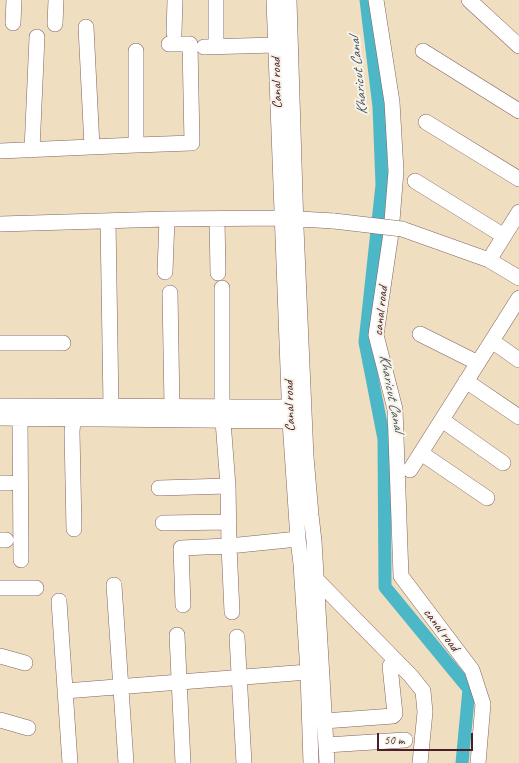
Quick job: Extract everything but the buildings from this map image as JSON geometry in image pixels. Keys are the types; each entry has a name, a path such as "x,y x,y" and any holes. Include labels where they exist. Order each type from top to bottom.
{"street":[{"path":"13,23 14,0"},
{"path":"55,24 56,0"},
{"path":"0,152 136,144 192,143 190,44 172,39 175,0"},
{"path":"216,0 210,46 275,45"},
{"name":"Canal road","path":"274,0 275,45 289,218 297,414 298,539 308,672 310,763"},
{"path":"289,0 289,218"},
{"name":"canal road","path":"376,0 392,102 396,171 391,233 376,335 395,409 401,576 472,670 483,704 478,763"},
{"path":"469,0 519,46"},
{"path":"86,28 92,147"},
{"path":"32,150 36,37"},
{"path":"136,51 136,144"},
{"path":"423,51 519,110"},
{"path":"426,122 519,179"},
{"path":"415,181 504,236"},
{"path":"489,260 519,212"},
{"path":"0,224 167,219 289,218 334,221 402,229 489,260 519,278"},
{"path":"165,272 167,219"},
{"path":"217,219 218,273"},
{"path":"108,221 111,406"},
{"path":"222,288 222,414 228,486 232,612"},
{"path":"170,293 172,407"},
{"path":"410,470 519,298"},
{"path":"420,334 478,363"},
{"path":"492,342 519,360"},
{"path":"0,343 63,343"},
{"path":"466,381 519,417"},
{"path":"0,406 172,407 222,414"},
{"path":"0,418 73,420 222,414 297,414 306,457 314,541 327,763"},
{"path":"20,418 21,560"},
{"path":"73,420 74,530"},
{"path":"442,420 503,463"},
{"path":"421,452 486,498"},
{"path":"159,488 228,486"},
{"path":"163,522 229,522"},
{"path":"183,605 181,548 229,546 298,539"},
{"path":"301,564 411,676 423,691 425,712 420,763"},
{"path":"114,585 126,763"},
{"path":"0,588 36,588"},
{"path":"59,601 70,763"},
{"path":"177,635 183,763"},
{"path":"237,637 238,677 244,763"},
{"path":"0,656 25,663"},
{"path":"324,721 393,716 395,714 390,666"},
{"path":"65,691 308,672"},
{"path":"0,720 28,728"},
{"path":"326,745 405,740"}],"waterway":[{"name":"Kharicut Canal","path":"366,0 379,107 382,185 365,342 384,439 385,587 469,689 462,763"}]}
